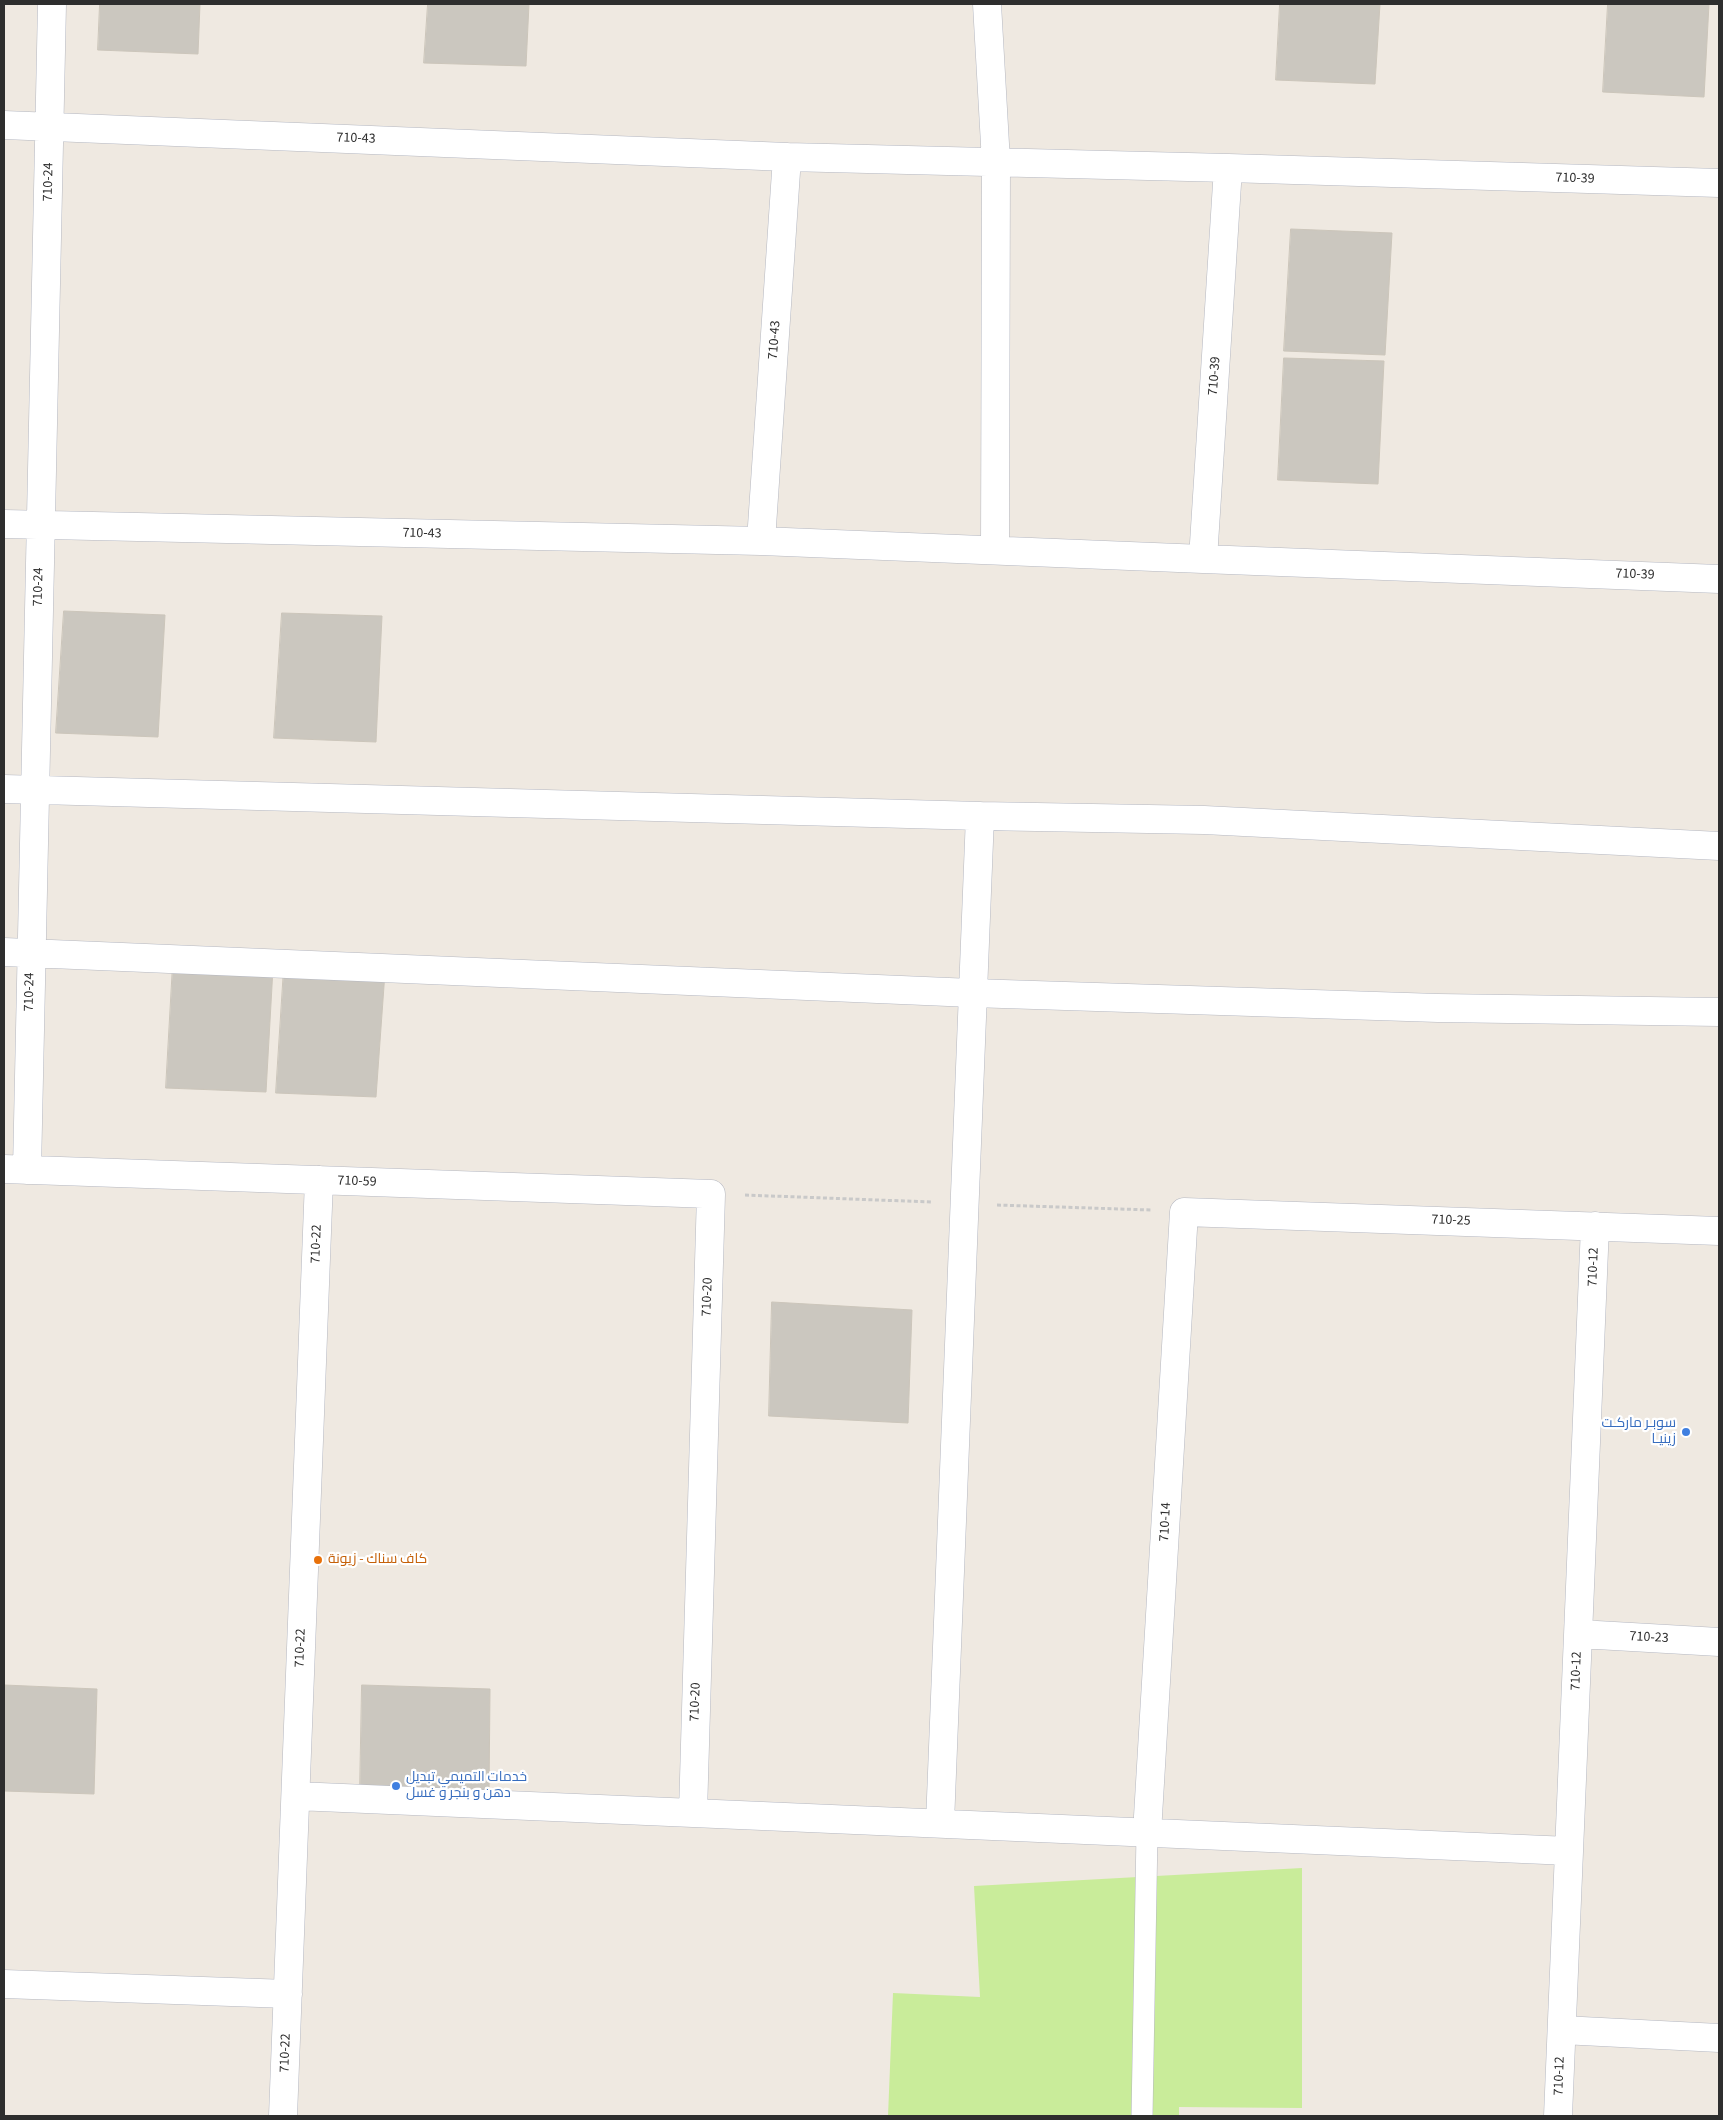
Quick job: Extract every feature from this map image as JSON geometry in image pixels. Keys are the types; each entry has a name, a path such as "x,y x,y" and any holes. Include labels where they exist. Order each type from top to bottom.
{"street":[{"name":"710-24","path":"15,1169 31,953 52,4"},
{"path":"987,4 996,162 995,550"},
{"name":"710-43","path":"4,125 787,156 761,541 4,524"},
{"path":"787,156 1228,168"},
{"name":"710-39","path":"1719,183 1228,168 1203,558 1719,579"},
{"path":"761,541 1203,558"},
{"path":"4,789 980,816 1204,820 1719,846"},
{"path":"940,1823 980,816"},
{"path":"4,952 972,993 1438,1008 1719,1012"},
{"name":"710-59","path":"15,1169 711,1194"},
{"name":"710-22","path":"284,2116 319,1180"},
{"name":"710-20","path":"693,1813 711,1194"},
{"name":"710-25","path":"1184,1212 1719,1231"},
{"name":"710-14","path":"1148,1833 1184,1212"},
{"name":"710-12","path":"1558,2116 1595,1226"},
{"name":"710-23","path":"1579,1634 1719,1642"},
{"path":"296,1796 1569,1851"},
{"path":"4,1984 288,1994"},
{"path":"1562,2030 1719,2038"}],"lane":[{"path":"1142,2116 1148,1833"}],"green space":[{"path":"1302,1868 1302,2108 1179,2107 1179,2116 888,2116 893,1993 980,1997 974,1886"}],"building":[{"path":"100,4 200,4 198,54 98,50"},
{"path":"428,4 529,4 526,66 424,63"},
{"path":"1280,4 1380,4 1375,84 1276,80"},
{"path":"1608,4 1709,4 1704,97 1603,92"},
{"path":"1291,229 1392,233 1385,355 1284,351"},
{"path":"1284,358 1384,361 1378,484 1278,480"},
{"path":"64,611 165,615 158,737 56,733"},
{"path":"282,613 382,616 376,742 274,738"},
{"path":"173,964 273,968 266,1092 166,1088"},
{"path":"284,968 385,972 376,1097 276,1093"},
{"path":"772,1302 912,1310 908,1423 769,1416"},
{"path":"4,1685 97,1689 94,1794 4,1791"},
{"path":"362,1685 490,1689 489,1795 360,1791"}],"place":[{"name":"سوبـر ماركـت زينيـا","path":"1686,1432"},
{"name":"كاف سناك - زيونة","path":"318,1560"},
{"name":"خدمات التميمي تبديل دهن و بنجر و غسل","path":"396,1786"}]}
